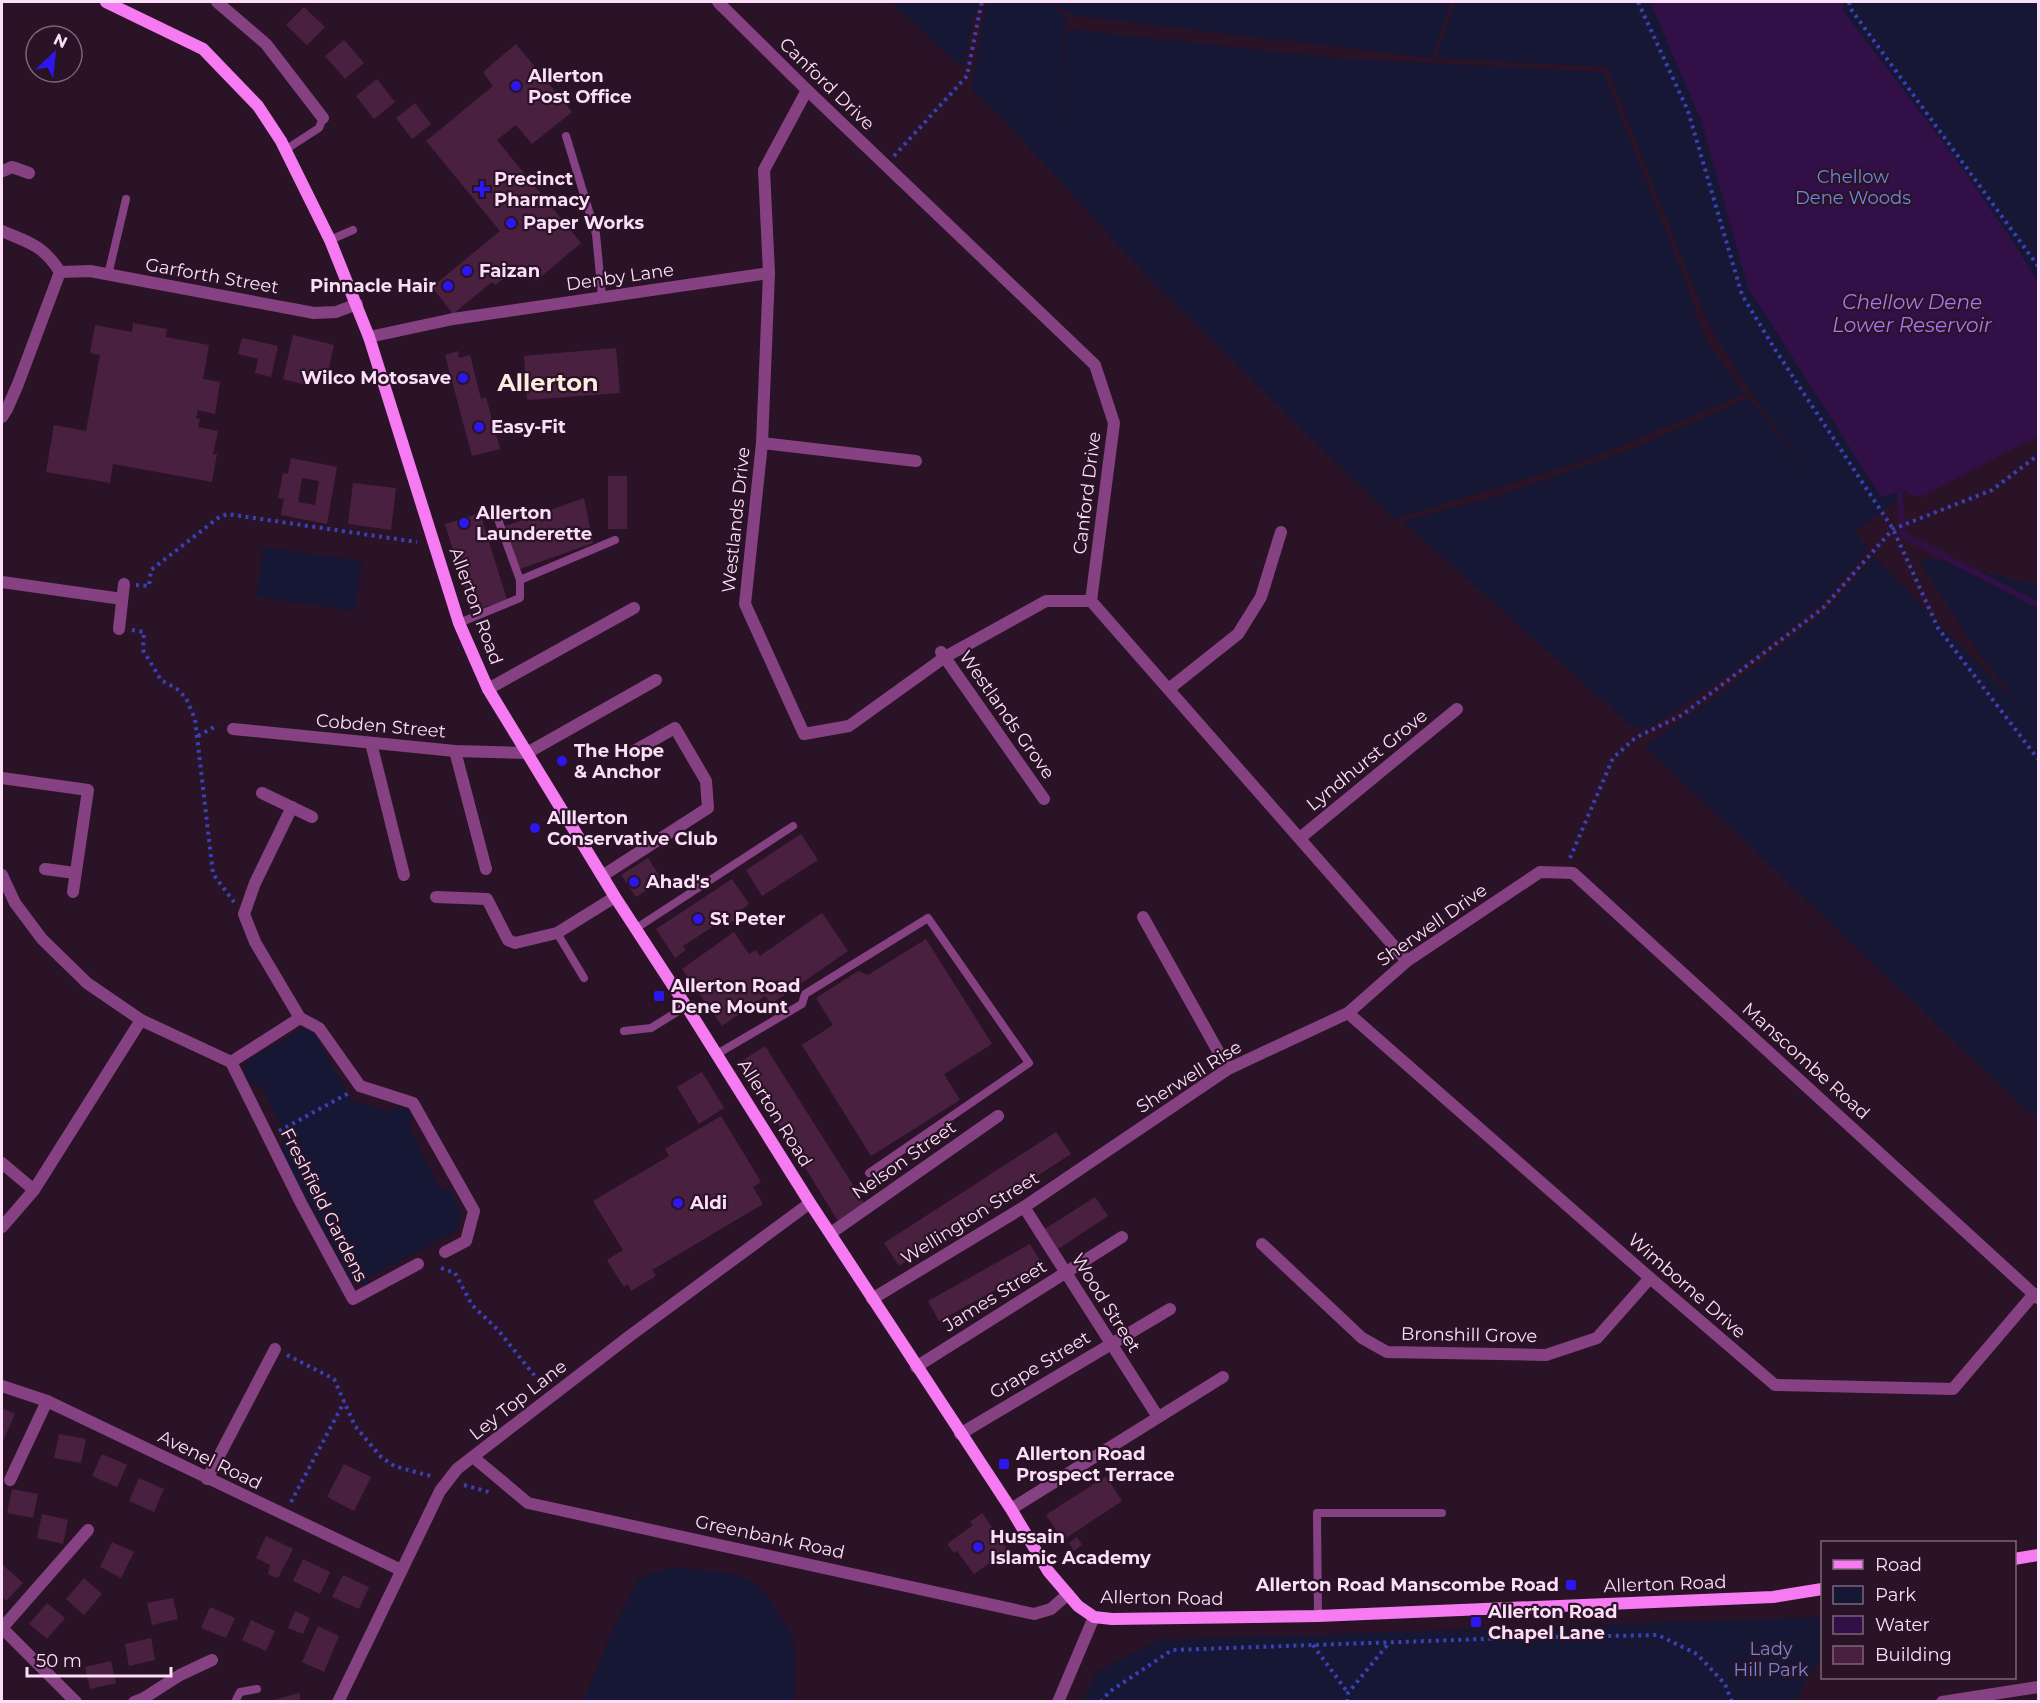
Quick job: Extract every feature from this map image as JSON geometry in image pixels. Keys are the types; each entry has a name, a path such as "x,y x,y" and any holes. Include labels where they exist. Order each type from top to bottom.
{"street":[{"name":"Allerton Road","path":"106,2 203,49 258,106 285,150 330,240 357,304 459,622 488,689 635,929 717,1054 810,1203 1011,1509 1048,1571 1078,1606 1094,1617 1112,1619 1318,1616 1773,1597 1821,1589"},
{"path":"217,2 266,44 323,118"},
{"name":"Canford Drive","path":"718,2 1095,365 1114,423 1091,600"},
{"name":"Westlands Drive","path":"807,90 764,170 769,273 762,443 745,604 804,734 849,726 943,654 1046,601 1091,600"},
{"path":"2,170 12,167 29,173"},
{"path":"2,231 44,251 60,272 18,384 2,413"},
{"name":"Garforth Street","path":"60,272 90,271 314,313 336,312 357,304"},
{"name":"Denby Lane","path":"369,337 453,319 769,273"},
{"path":"762,443 916,460"},
{"path":"1170,688 1238,634 1261,597 1281,532"},
{"path":"2,582 122,599"},
{"path":"119,629 124,584"},
{"path":"1091,600 1407,961"},
{"path":"488,689 634,608"},
{"name":"Westlands Grove","path":"943,654 1044,799"},
{"path":"527,753 656,680"},
{"name":"Lyndhurst Grove","path":"1300,838 1457,709"},
{"path":"602,876 708,808 706,781 675,728 634,751"},
{"name":"Cobden Street","path":"233,729 455,751 527,753"},
{"path":"371,744 404,875"},
{"path":"455,751 486,869"},
{"path":"2,778 88,790 73,892"},
{"path":"262,793 312,817"},
{"path":"292,807 255,883 244,914 255,942 300,1018 319,1028 360,1086 414,1103 474,1210 466,1242 445,1252"},
{"path":"45,869 75,873"},
{"name":"Manscombe Road","path":"1540,872 1573,873 2036,1296"},
{"name":"Sherwell Drive","path":"1348,1013 1407,961 1540,872"},
{"path":"2,875 15,903 42,939 87,983 141,1020 231,1062 300,1018"},
{"path":"436,897 488,899 508,940 515,942 557,933 615,897"},
{"path":"1143,917 1228,1069"},
{"name":"Wimborne Drive","path":"1348,1013 1775,1385 1953,1389 2036,1296"},
{"name":"Sherwell Rise","path":"1086,1165 1228,1069 1348,1013"},
{"path":"2,1227 34,1190 141,1020"},
{"name":"Freshfield Gardens","path":"231,1062 353,1299 417,1264"},
{"name":"Nelson Street","path":"831,1233 999,1116"},
{"path":"2,1163 34,1190"},
{"name":"Wellington Street","path":"872,1299 1024,1207 1086,1165"},
{"name":"Ley Top Lane","path":"338,1701 440,1491 457,1469 810,1203"},
{"name":"Wood Street","path":"1024,1207 1158,1417"},
{"name":"James Street","path":"916,1367 1122,1237"},
{"name":"Bronshill Grove","path":"1262,1244 1362,1338 1387,1352 1546,1355 1597,1338 1650,1278"},
{"name":"Grape Street","path":"960,1434 1170,1309"},
{"path":"207,1479 275,1349"},
{"path":"1011,1509 1223,1377"},
{"name":"Avenel Road","path":"2,1386 47,1401 401,1570"},
{"path":"10,1480 47,1401"},
{"name":"Greenbank Road","path":"473,1457 528,1503 1034,1614 1051,1610 1068,1594"},
{"path":"76,1701 2,1628 88,1530"},
{"path":"2016,1559 2038,1556"},
{"path":"1058,1701 1094,1617"},
{"path":"134,1701 144,1698 180,1675 212,1660"},
{"path":"1942,1701 2038,1687"}],"lane":[{"path":"285,150 319,128 323,118"},
{"path":"566,136 596,234 602,297"},
{"path":"108,274 126,199"},
{"path":"330,240 353,230"},
{"path":"459,622 520,598 520,580 499,522"},
{"path":"520,580 615,540"},
{"path":"635,929 794,826"},
{"path":"717,1054 802,1004 805,994 928,918 1029,1063 869,1173"},
{"path":"557,933 584,978"},
{"path":"624,1031 651,1028 686,1007"},
{"path":"1318,1616 1317,1513 1442,1513"},
{"path":"235,1701 240,1692 257,1689"}],"path":[{"path":"885,165 968,76 983,2"},
{"path":"1638,2 1688,111 1742,295 1893,529 1938,628 2038,759"},
{"path":"1849,2 1850,8 2038,266"},
{"path":"1564,873 1613,758 1635,738 1682,715 1823,608 1893,529 1992,490 2038,454"},
{"path":"124,584 149,586 151,570 218,518 227,514 434,545"},
{"path":"119,629 144,632 143,650 161,680 177,688 186,698 195,719 198,736 213,874 244,914"},
{"path":"198,736 216,726 233,729"},
{"path":"268,1137 360,1086"},
{"path":"434,1265 455,1273 472,1305 498,1330 551,1397"},
{"path":"275,1349 334,1379 355,1426 380,1455 394,1466 448,1480"},
{"path":"284,1515 344,1401"},
{"path":"1101,1701 1110,1692 1172,1650 1658,1635 1697,1654 1725,1684 1732,1701"},
{"path":"1347,1701 1348,1693 1390,1642"},
{"path":"1313,1645 1348,1693"}],"green space":[{"path":"890,2 983,2 975,10 963,68"},
{"path":"992,2 1049,2 1066,17 1056,135 1067,29 1333,58 1603,72 1681,270 1705,339 1744,394 1589,459 1394,519 1155,285 1004,120 971,89 986,7"},
{"path":"1051,2 1451,2 1431,58 1071,15"},
{"name":"Chellow Dene Woods","path":"1456,2 2038,2 2038,393 1855,532 1869,551 1820,605 1737,669 1647,729 1629,724 1402,521 1499,496 1632,449 1749,398 1813,479 1748,388 1707,321 1607,67 1435,58"},
{"path":"264,547 362,561 355,611 256,596"},
{"path":"1874,556 2024,711 1977,651 1921,564 1924,557 2038,585 2038,1119 1645,746 1710,701 1824,613"},
{"path":"301,1030 308,1030 315,1035 351,1100 391,1112 399,1106 405,1107 413,1118 408,1124 440,1190 449,1188 461,1211 456,1231 369,1277 368,1286 351,1281 280,1149 286,1136 262,1087 246,1081 244,1068 249,1059"},
{"path":"671,1567 724,1572 746,1578 765,1593 793,1637 795,1689 791,1701 584,1701 608,1640 639,1578"},
{"name":"Lady Hill Park","path":"1821,1617 1821,1657 1795,1701 1083,1701 1096,1672 1160,1640"}],"water":[{"name":"Chellow Dene Lower Reservoir","path":"1650,2 1842,2 1844,12 1955,158 2038,282 2038,436 1921,497 1900,490 1882,498 1748,287 1701,120"}],"building":[{"path":"304,7 325,27 307,45 286,25"},
{"path":"344,40 364,63 345,79 325,56"},
{"path":"516,44 572,112 532,144 516,125 497,140 581,243 536,281 524,267 511,278 508,275 495,285 492,282 453,314 432,287 500,231 426,141 493,86 483,72"},
{"path":"377,79 395,102 374,119 356,96"},
{"path":"415,103 431,124 412,139 396,118"},
{"path":"133,323 167,329 166,337 209,345 203,379 220,382 215,414 198,410 196,418 200,419 198,427 218,431 213,454 217,454 212,482 113,464 110,483 46,472 54,425 86,431 100,355 90,353 95,325 132,332"},
{"path":"293,335 334,345 326,380 309,376 307,385 283,379"},
{"path":"242,338 278,346 271,377 255,373 258,359 238,354"},
{"path":"616,348 620,393 527,400 524,356"},
{"path":"458,351 459,358 470,355 481,399 486,397 500,449 472,456 445,355"},
{"path":"291,458 337,467 327,524 281,515 284,499 278,498 283,473 288,474","holes":["302,478 319,481 315,505 298,502"]},
{"path":"608,476 627,476 627,529 608,529"},
{"path":"353,483 396,488 391,530 348,524"},
{"path":"584,498 593,543 520,569 505,526"},
{"path":"480,513 507,600 472,611 445,524"},
{"path":"801,834 818,860 762,896 746,870"},
{"path":"648,858 662,880 636,897 621,875"},
{"name":"St Peter","path":"732,879 749,904 741,910 744,914 730,923 726,918 683,946 686,950 675,958 656,929"},
{"path":"822,913 848,951 771,1004 765,996 722,1026 682,969 734,932 749,954 756,950 760,956"},
{"path":"926,939 992,1044 944,1074 960,1100 871,1156 802,1045 833,1025 816,998 858,971 868,975"},
{"path":"765,1046 865,1204 838,1221 740,1062"},
{"path":"702,1072 724,1108 699,1124 677,1087"},
{"name":"Aldi","path":"721,1116 761,1182 753,1187 763,1204 652,1270 656,1276 631,1291 628,1284 624,1287 607,1260 623,1250 593,1201 669,1156 665,1149"},
{"path":"1056,1132 1071,1154 899,1266 884,1243"},
{"path":"1095,1197 1108,1216 1058,1249 1045,1229"},
{"path":"1030,1244 1042,1264 939,1321 928,1301"},
{"path":"2,1408 15,1414 2,1443"},
{"path":"59,1434 86,1439 81,1463 54,1458"},
{"path":"102,1454 127,1465 117,1487 92,1476"},
{"path":"344,1464 371,1477 354,1511 327,1497"},
{"path":"1106,1476 1122,1501 1063,1540 1046,1515"},
{"path":"139,1478 164,1489 154,1512 129,1501"},
{"path":"12,1489 38,1494 33,1518 7,1513"},
{"name":"Hussain Islamic Academy","path":"982,1513 1008,1550 974,1574 957,1551 954,1553 947,1544 973,1525 970,1522"},
{"path":"42,1514 68,1520 63,1544 37,1538"},
{"path":"266,1536 293,1549 276,1578 268,1574 270,1565 256,1558"},
{"path":"1077,1537 1082,1545 1074,1551 1069,1543"},
{"path":"112,1542 134,1552 121,1578 100,1567"},
{"path":"303,1559 330,1572 320,1594 293,1581"},
{"path":"3,1565 23,1583 6,1601 2,1596"},
{"path":"343,1575 369,1587 359,1609 332,1597"},
{"path":"84,1578 102,1594 84,1615 66,1599"},
{"path":"173,1598 178,1619 152,1625 147,1603"},
{"path":"47,1603 65,1618 47,1639 29,1624"},
{"path":"210,1607 235,1618 226,1638 201,1628"},
{"path":"295,1611 310,1618 303,1634 288,1628"},
{"path":"251,1620 275,1631 266,1651 242,1640"},
{"path":"318,1626 339,1636 324,1672 302,1662"},
{"path":"151,1638 155,1660 129,1666 125,1644"},
{"path":"111,1661 116,1683 90,1689 85,1667"},
{"path":"299,1693 301,1701 270,1701"}],"waterway":[{"path":"1899,485 1903,535 2038,605"}],"place":[{"name":"Allerton Post Office","path":"516,86"},
{"name":"Precinct Pharmacy","path":"482,189"},
{"name":"Paper Works","path":"511,223"},
{"name":"Faizan","path":"467,271"},
{"name":"Pinnacle Hair","path":"448,286"},
{"name":"Wilco Motosave","path":"463,378"},
{"name":"Easy-Fit","path":"479,427"},
{"name":"Allerton Launderette","path":"464,523"},
{"name":"The Hope & Anchor","path":"562,761"},
{"name":"Alllerton Conservative Club","path":"535,828"},
{"name":"Ahad's","path":"634,882"},
{"name":"St Peter","path":"698,919"},
{"name":"Allerton Road Dene Mount","path":"659,996"},
{"name":"Aldi","path":"678,1203"},
{"name":"Allerton Road Prospect Terrace","path":"1004,1464"},
{"name":"Hussain Islamic Academy","path":"978,1547"},
{"name":"Allerton Road Manscombe Road","path":"1571,1585"},
{"name":"Allerton Road Chapel Lane","path":"1476,1622"}],"district":[{"name":"Allerton","path":"548,382"}]}
